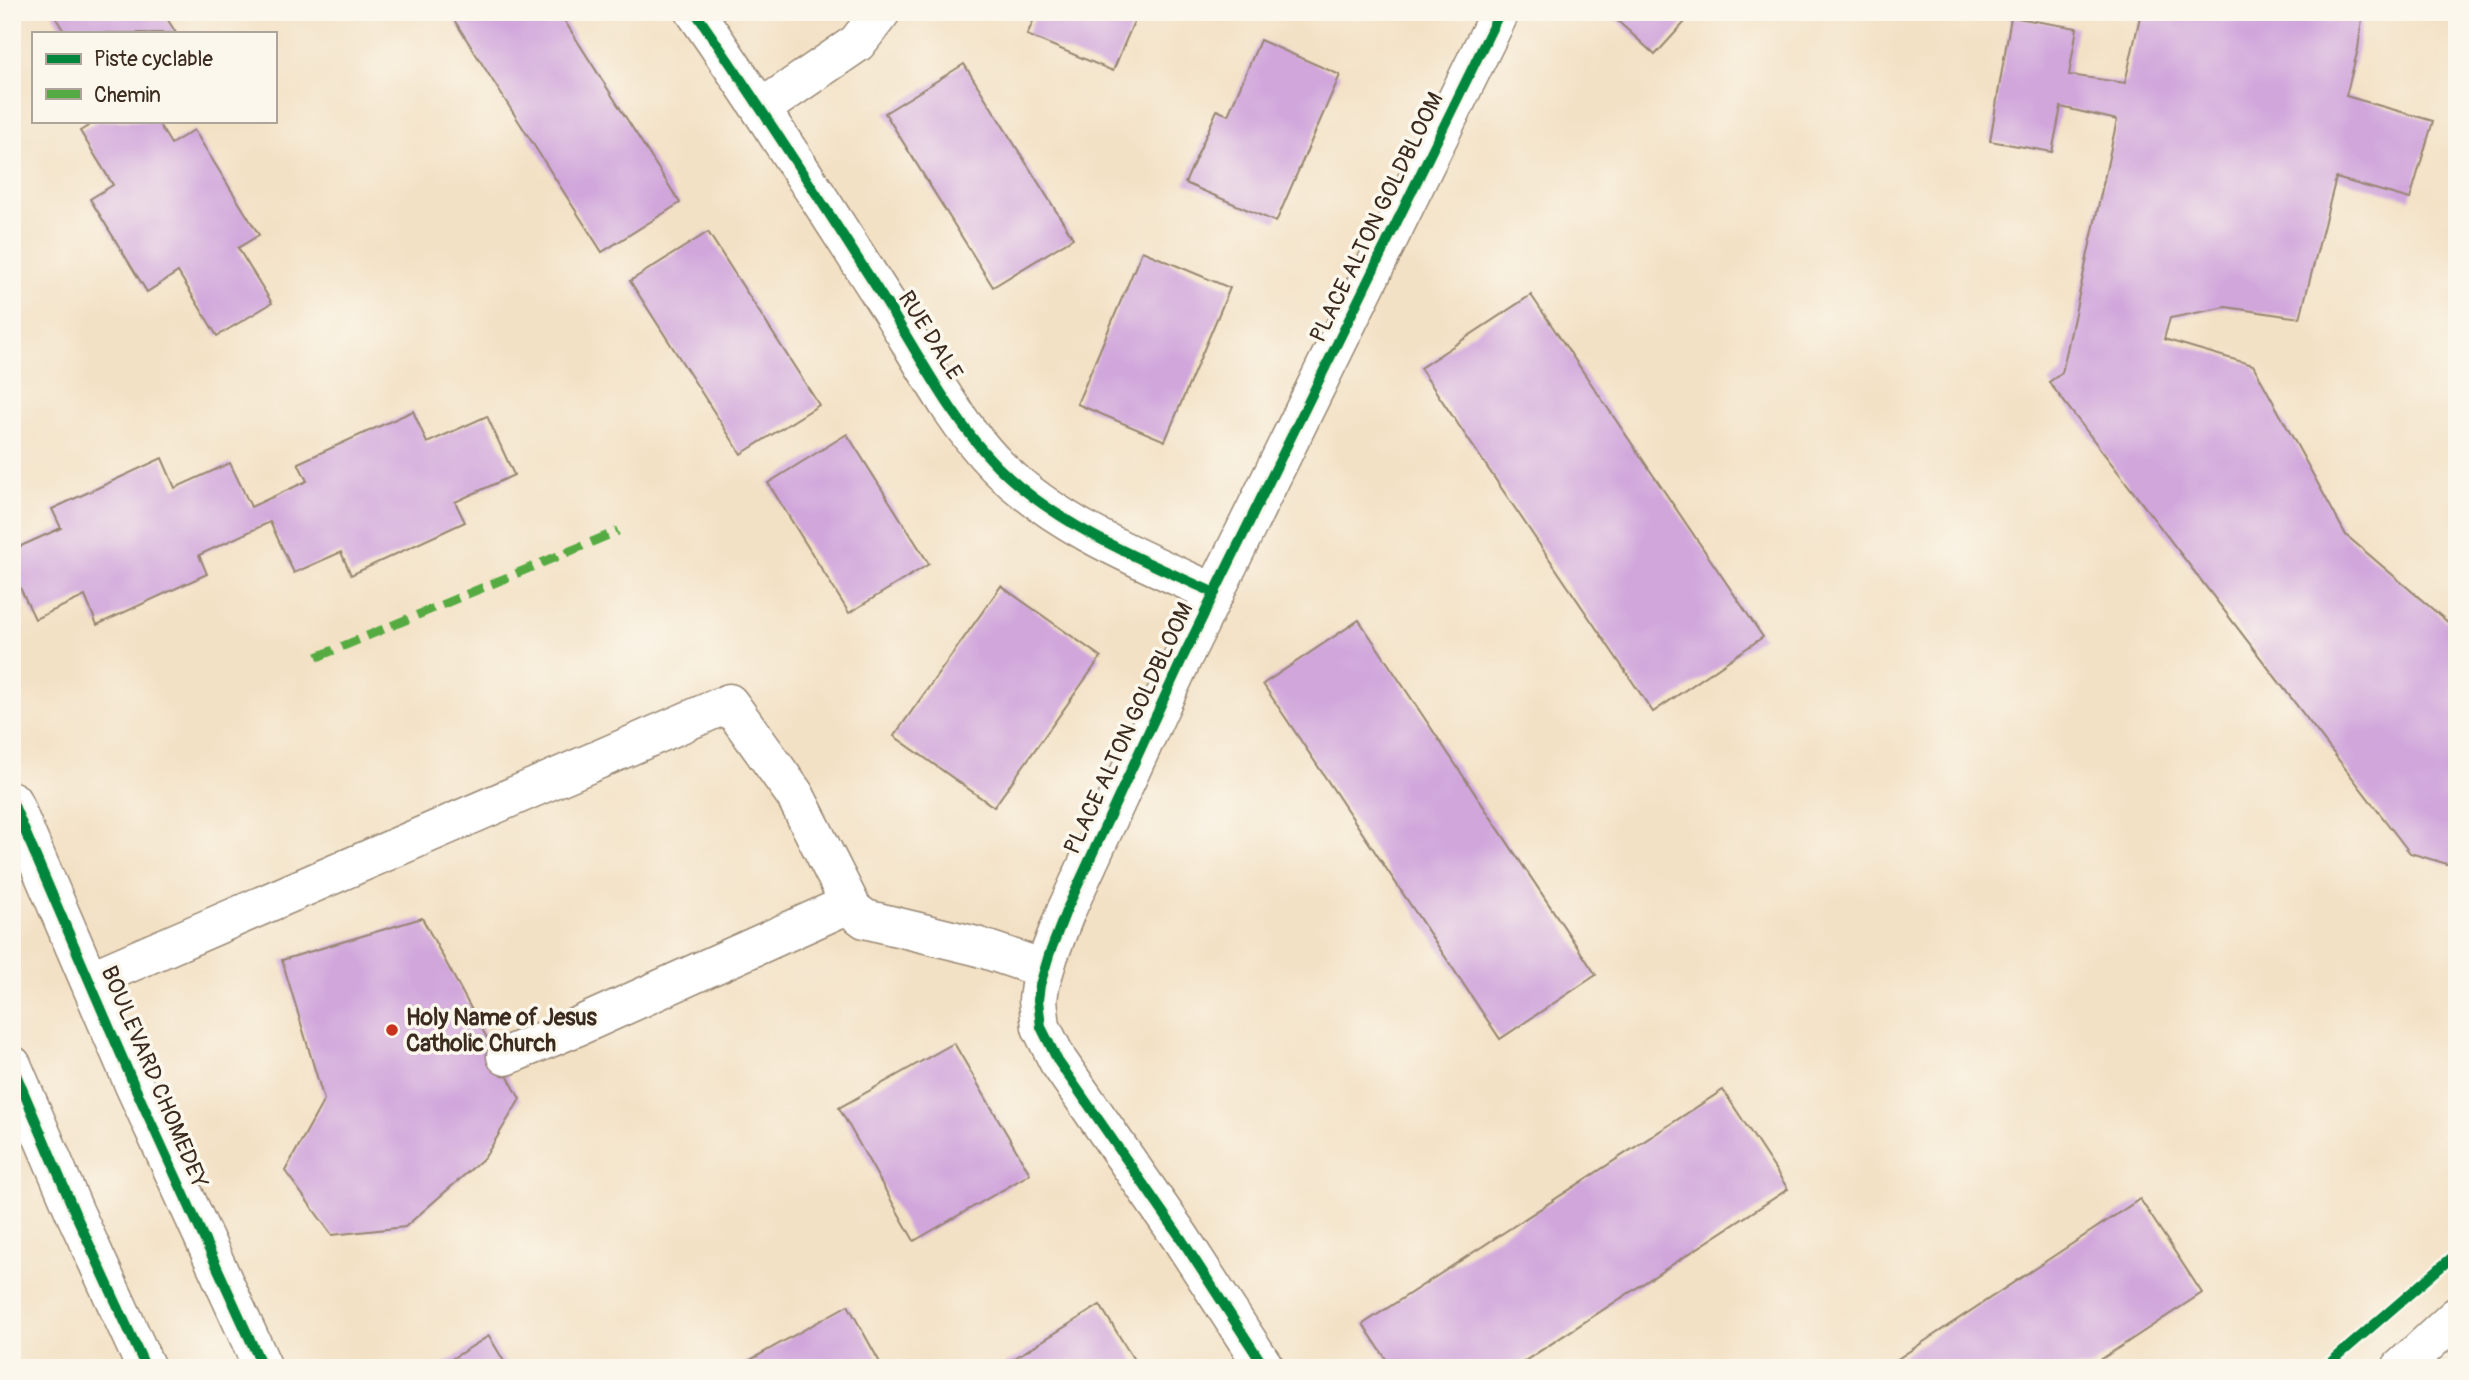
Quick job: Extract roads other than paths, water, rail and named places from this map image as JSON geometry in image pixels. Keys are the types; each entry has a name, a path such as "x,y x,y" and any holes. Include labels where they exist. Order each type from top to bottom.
{"street":[{"name":"RUE DALE","path":"695,12 762,108 957,415 996,465 1045,506 1078,527 1147,563 1215,593"},
{"path":"762,108 857,43 881,12"},
{"name":"PLACE ALTON GOLDBLOOM","path":"1265,1368 1180,1237 1048,1044 1041,1027 1038,1000 1044,969 1072,898 1177,669 1500,12"},
{"path":"90,980 729,703 795,795 849,904 865,919 976,946 1044,969"},
{"name":"BOULEVARD CHOMEDEY","path":"12,801 188,1206 263,1368"},
{"path":"506,1056 849,904"},
{"path":"12,1065 75,1213 146,1368"},
{"path":"2401,1368 2457,1316"}],"place":[{"name":"Holy Name of Jesus Catholic Church","path":"392,1030"}]}
